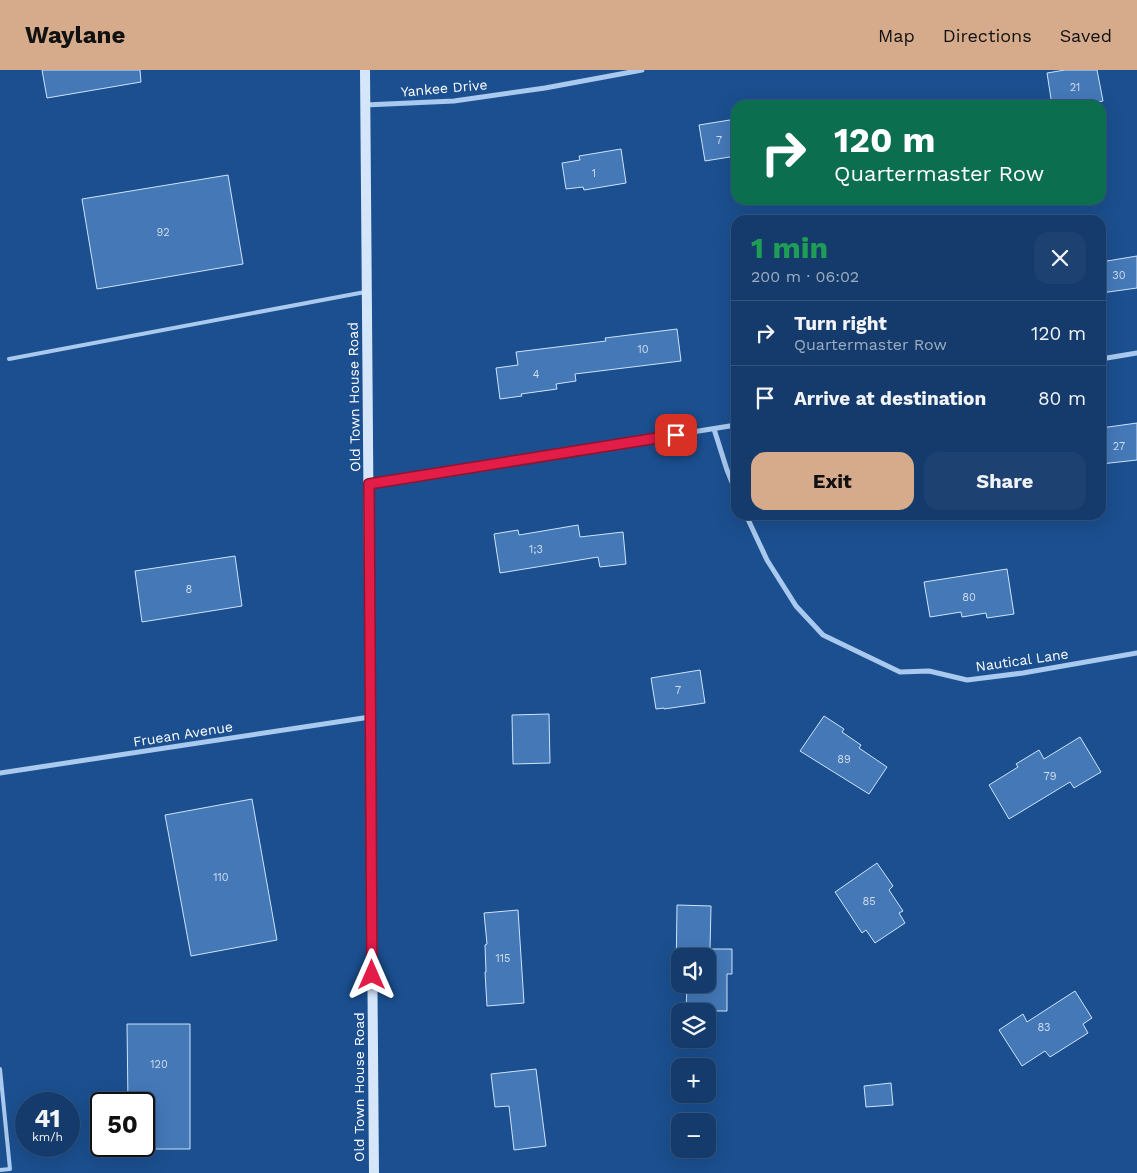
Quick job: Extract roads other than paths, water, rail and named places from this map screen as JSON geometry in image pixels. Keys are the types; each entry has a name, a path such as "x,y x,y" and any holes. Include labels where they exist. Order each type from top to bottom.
{"main road":[{"name":"Old Town House Road","path":"365,70 374,1173"}],"street":[{"name":"Yankee Drive","path":"365,105 454,101 545,88 642,70"},
{"path":"1106,358 1137,352"},
{"path":"369,484 731,426"},
{"path":"714,429 731,480"},
{"name":"Nautical Lane","path":"748,520 766,560 796,606 823,634 900,672 929,671 967,680 1023,674 1137,653"},
{"name":"Fruean Avenue","path":"0,773 370,717"}],"lane":[{"path":"9,359 367,292"},
{"path":"0,1069 10,1169 0,1170"}]}
